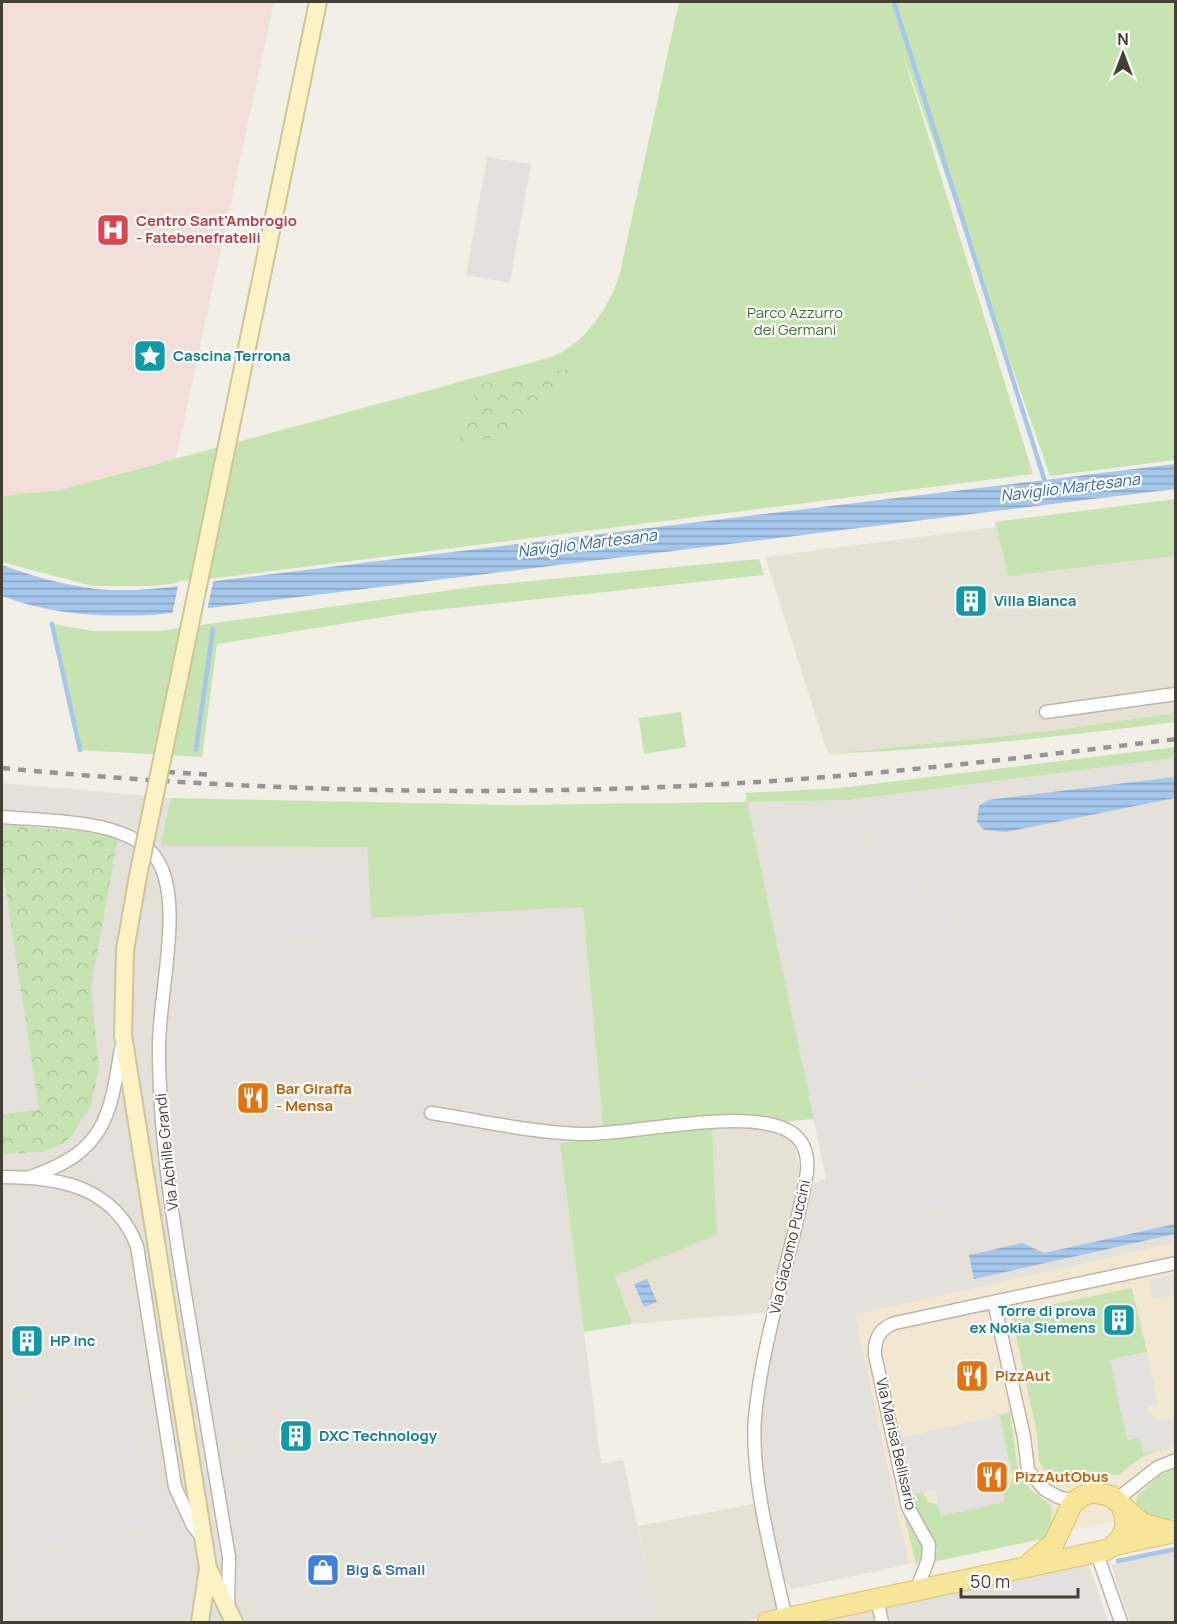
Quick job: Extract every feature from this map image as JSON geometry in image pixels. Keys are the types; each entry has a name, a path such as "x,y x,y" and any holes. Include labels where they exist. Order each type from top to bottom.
{"main road":[{"path":"200,1623 208,1568 205,1541 123,1035 125,950 138,876 318,2"},
{"path":"1025,1567 1054,1543 1071,1508 1084,1494 1095,1492 1108,1494 1143,1524 1175,1532"},
{"path":"1102,1553 1125,1527 1119,1504"},
{"path":"1071,1508 1066,1526 1070,1537 1080,1547 1102,1553"},
{"path":"777,1621 810,1618 877,1599 1102,1553 1175,1532"},
{"path":"208,1568 231,1616"}],"street":[{"path":"1046,712 1176,694"},
{"name":"Via Achille Grandi","path":"2,817 111,829 149,850 158,859 165,875 170,910 158,1048 162,1133 175,1233 229,1557 231,1616"},
{"path":"28,1177 73,1157 87,1146 102,1129 112,1101 123,1035"},
{"name":"Via Giacomo Puccini","path":"431,1113 582,1134 745,1121 779,1127 799,1139 806,1156 807,1172 761,1376 755,1429 755,1450 777,1621"},
{"path":"2,1177 28,1177 57,1181 100,1197 115,1210 130,1229 137,1246 175,1487 193,1526 205,1541"},
{"path":"1071,1508 1059,1497 1040,1487 1028,1470 1024,1441 994,1302 1176,1263"},
{"name":"Via Marisa Bellisario","path":"916,1591 928,1560 929,1545 908,1507 875,1355 876,1341 883,1329 896,1323 994,1302"},
{"path":"1119,1504 1158,1467 1176,1460"},
{"path":"1102,1553 1121,1623"},
{"path":"877,1599 882,1623"}],"shaded area":[{"name":"Centro Sant'Ambrogio - Fatebenefratelli","path":"2,2 274,2 176,458 60,490 2,496"},
{"path":"487,157 531,164 510,283 466,275"},
{"path":"996,527 1010,576 1175,556 1175,713 1042,732 828,754 765,557"},
{"path":"1175,758 1175,1243 855,1315 909,1564 792,1589 781,1576 759,1449 760,1417 766,1376 810,1184 826,1179 747,802 850,800"},
{"path":"2,783 171,798 160,846 367,847 371,918 583,907 604,1138 560,1143 601,1464 623,1460 659,1622 2,1622"},
{"path":"958,788 969,843 930,851 927,835 910,839 921,896 884,904 868,826 892,821 888,802"},
{"path":"347,853 353,932 192,945 185,863"},
{"path":"948,905 978,1040 973,1067 821,1101 785,944"},
{"path":"975,1118 979,1138 1001,1133 1005,1151 891,1175 887,1157 903,1153 899,1134"},
{"path":"725,1126 785,1132 794,1141 801,1177 771,1312 632,1324 615,1276 717,1235 712,1128"},
{"path":"999,1158 988,1197 905,1215 917,1174"},
{"path":"874,1167 882,1207 870,1210 862,1170"},
{"path":"1175,1243 1175,1509 909,1564 855,1315"},
{"path":"1175,1274 1175,1295 1153,1300 1149,1280"},
{"path":"1147,1352 1158,1405 1147,1407 1147,1410 1158,1420 1175,1418 1176,1445 1143,1453 1140,1438 1127,1440 1110,1360"},
{"path":"218,1374 248,1532 225,1536 199,1378"},
{"path":"121,1380 151,1524 2,1556 2,1405"},
{"path":"999,1415 1012,1473 999,1476 1005,1502 941,1516 935,1490 912,1494 900,1438"},
{"path":"758,1503 781,1614 742,1622 659,1622 638,1526"},
{"path":"1175,1550 1175,1622 1130,1622 1111,1565"},
{"path":"1088,1561 1108,1622 891,1622 887,1605"},
{"path":"1077,1564 1085,1593 1004,1617 994,1581"},
{"path":"887,1605 891,1622 805,1622"}],"green space":[{"name":"Parco Azzurro dei Germani","path":"679,2 1175,2 1175,460 1050,476 902,51 1033,474 154,586 92,586 2,562 2,496 60,490 548,358 572,346 601,314 619,277"},
{"path":"571,369 527,420 497,436 457,446 479,384"},
{"path":"1175,499 1175,556 1009,576 995,522"},
{"path":"759,559 764,575 415,612 217,644 202,757 80,750 52,624 93,631 159,631 479,586"},
{"path":"681,712 686,747 644,754 639,718"},
{"path":"1175,713 1175,722 1089,733 959,746 828,754 1042,732"},
{"path":"1175,747 1175,758 849,800 747,802 814,1119 712,1128 717,1235 615,1276 632,1324 584,1332 560,1143 604,1138 583,907 371,918 367,847 160,846 171,798 514,805 746,802 746,793 840,788"},
{"path":"2,825 108,834 118,838 91,987 99,1069 91,1105 71,1137 61,1145 40,1152 2,1154 2,1115 39,1109 2,865"},
{"path":"1132,1288 1147,1352 1111,1360 1127,1440 1140,1437 1143,1453 1175,1446 1145,1455 1118,1475 1088,1473 1062,1483 1048,1475 1039,1461 1037,1434 1012,1317 1019,1311"},
{"path":"1010,1412 1021,1477 1030,1489 1052,1506 1051,1530 1047,1538 933,1562 933,1543 912,1494 923,1492 928,1502 939,1505 941,1515 1008,1489 1013,1477 999,1415"},
{"path":"1175,1468 1175,1519 1164,1521 1142,1514 1136,1502 1137,1496 1159,1476"},
{"path":"902,1506 922,1543 922,1558 916,1565"}],"water":[{"name":"Naviglio Martesana","path":"1175,464 1175,489 153,615 114,616 58,611 2,596 2,565 48,580 96,589 150,589"},
{"path":"1175,777 1175,798 1006,832 984,830 977,822 979,806 988,800"},
{"path":"1175,1224 1175,1234 974,1279 969,1255 1022,1243 1044,1253"},
{"path":"647,1279 657,1302 644,1307 634,1284"}],"pier":[{"path":"214,578 207,611 172,616 179,581"}],"waterway":[{"name":"Naviglio Martesana","path":"894,2 1046,485"},
{"path":"52,624 80,750"},
{"path":"196,749 213,629"},
{"path":"1118,1561 1176,1549"}],"railway":[{"path":"2,768 191,783 285,787 474,791 569,790 758,782 863,774 1176,739"},
{"path":"151,771 214,775"}],"place":[{"name":"Centro Sant'Ambrogio - Fatebenefratelli","path":"113,230"},
{"name":"Cascina Terrona","path":"150,356"},
{"name":"Villa Bianca","path":"971,601"},
{"name":"Bar Giraffa - Mensa","path":"253,1098"},
{"name":"Torre di prova ex Nokia Siemens","path":"1119,1320"},
{"name":"HP inc","path":"27,1341"},
{"name":"PizzAut","path":"972,1376"},
{"name":"DXC Technology","path":"296,1436"},
{"name":"PizzAutObus","path":"992,1477"},
{"name":"Big & Small","path":"323,1570"}]}
